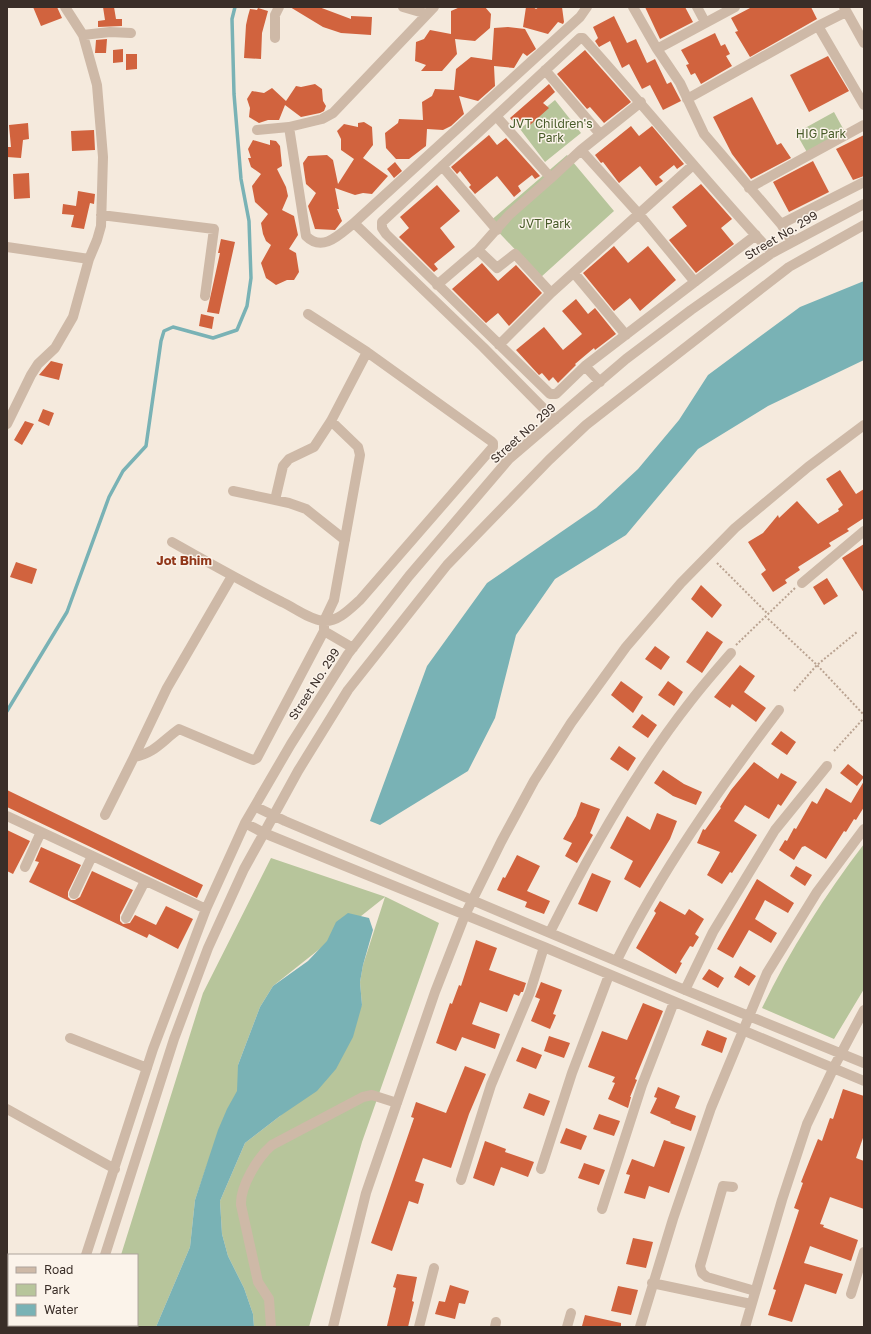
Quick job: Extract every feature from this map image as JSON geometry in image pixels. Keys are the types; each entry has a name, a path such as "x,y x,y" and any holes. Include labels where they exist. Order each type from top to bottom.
{"street":[{"path":"7,424 31,375 42,359 55,348 72,318 89,259 97,240 101,215 103,157 100,105 97,85 83,35 65,7"},
{"path":"275,38 275,15 279,7"},
{"path":"403,7 430,10"},
{"path":"576,7 580,17"},
{"path":"289,127 306,236 311,241 322,244 330,241 354,223 580,17 587,7"},
{"path":"633,7 657,49 680,83 704,134 781,224 792,242"},
{"path":"697,7 705,22"},
{"path":"657,49 735,7"},
{"path":"687,99 818,26 845,9 864,43"},
{"path":"257,130 289,127 322,119 333,113 430,10"},
{"path":"818,26 864,105"},
{"path":"83,35 110,32 131,34"},
{"path":"756,235 585,366 553,395 436,286 386,234 382,228 382,222 545,70 582,38 641,102 693,165 756,235 772,253"},
{"path":"545,70 600,134"},
{"path":"436,286 478,250 509,215 581,150 641,102"},
{"path":"496,116 551,178"},
{"path":"749,188 864,125"},
{"path":"581,150 638,213 695,282"},
{"path":"500,345 551,293 693,165"},
{"path":"442,166 497,230"},
{"path":"781,224 864,182"},
{"name":"Street No. 299","path":"86,1254 175,988 206,909 246,823 290,744 353,648 409,576 509,459 626,359 691,310 772,253 864,204"},
{"path":"101,215 214,229 206,296"},
{"path":"354,223 483,347 555,420"},
{"path":"105,1254 190,994 208,948 273,816 348,690 447,565 549,460 604,411 789,267 864,225"},
{"path":"7,247 89,259"},
{"path":"478,250 497,268 515,254 551,293"},
{"path":"574,273 626,335"},
{"path":"308,314 367,352 494,443 494,447 360,600 344,614 324,626"},
{"path":"276,500 283,466 289,459 314,446 331,422 367,352"},
{"path":"585,366 600,382"},
{"path":"134,757 154,751 163,741 179,729 253,760 257,758 324,626 334,600 360,455 358,446 331,422"},
{"path":"333,1327 366,1193 435,992 465,915 474,900 501,842 534,781 571,724 626,647 680,582 735,528 808,467 864,425"},
{"path":"233,492 276,500 306,509 345,540"},
{"path":"798,585 864,531"},
{"path":"172,542 232,576 306,614 353,648"},
{"path":"105,815 167,688 232,576"},
{"path":"550,932 613,814 645,764 690,702 732,650"},
{"path":"617,960 649,902 705,812 735,768 779,710"},
{"path":"685,990 713,932 775,830 826,766"},
{"path":"256,807 273,816 685,990 864,1063"},
{"path":"7,816 206,909"},
{"path":"246,823 264,833 544,947 864,1081"},
{"path":"640,1327 652,1283 711,1108 742,1030 767,973 817,892 864,829"},
{"path":"25,867 42,832"},
{"path":"74,894 92,856"},
{"path":"126,918 145,880"},
{"path":"461,1180 491,1086 530,992 544,947"},
{"path":"541,1169 572,1072 609,975"},
{"path":"602,1209 642,1085 674,1002"},
{"path":"745,1327 782,1200 807,1124 841,1053 864,1010"},
{"path":"70,1038 148,1068"},
{"path":"271,1327 269,1299 258,1282 241,1205 241,1195 255,1165 262,1153 272,1145 362,1097 372,1095 397,1103"},
{"path":"7,1109 115,1169"},
{"path":"734,1187 723,1186 700,1266 702,1273 707,1277 755,1291"},
{"path":"851,1294 864,1252"},
{"path":"420,1327 434,1268"},
{"path":"652,1283 752,1304"},
{"path":"567,1327 570,1313"}],"path":[{"path":"717,563 864,715"},
{"path":"732,650 766,614 798,585"},
{"path":"794,691 817,665 857,632"},
{"path":"834,751 864,718"}],"green space":[{"name":"JVT Children's Park","path":"555,100 581,133 545,162 520,129"},
{"name":"HIG Park","path":"834,112 846,134 808,154 796,133"},
{"name":"JVT Park","path":"567,155 614,211 541,277 489,222"},
{"path":"864,844 864,989 834,1039 762,1008 784,965 809,923"},
{"path":"271,858 386,897 439,923 362,1142 309,1327 254,1327 253,1314 244,1288 228,1256 222,1234 220,1201 245,1143 280,1116 362,1005 360,982 363,965 385,897 273,986 260,1007 238,1065 238,1091 207,1165 195,1200 190,1247 156,1327 96,1327 138,1326 138,1254 121,1254 203,993"}],"water":[{"path":"864,281 864,360 768,406 698,449 626,535 555,579 516,635 495,718 468,771 380,825 370,821 427,666 487,583 596,508 638,469 679,420 708,375 800,307"},
{"path":"348,913 369,918 373,930 363,965 360,982 362,1005 353,1037 336,1069 317,1091 280,1116 245,1143 220,1201 222,1234 228,1256 244,1288 253,1314 254,1327 156,1327 190,1247 195,1200 218,1130 237,1091 238,1065 260,1007 273,986 308,961 327,941 336,922"}],"building":[{"path":"33,7 57,7 62,18 41,26"},
{"path":"103,7 114,7 116,19 122,19 122,26 98,27 98,21 105,20"},
{"path":"290,7 319,7 351,19 351,16 372,17 371,35 341,33 323,27"},
{"path":"460,7 485,7 491,14 490,28 475,41 455,39 457,54 442,71 421,71 426,65 415,61 416,42 424,39 430,30 451,34 451,11"},
{"path":"526,7 533,7 536,9 539,7 562,7 564,22 563,24 558,22 548,34 523,27"},
{"path":"645,7 685,7 693,22 660,39"},
{"path":"752,7 811,7 817,19 750,57 735,32 738,31 731,18"},
{"path":"258,8 268,11 262,33 261,59 244,58 248,16 250,9 257,10"},
{"path":"614,16 627,43 636,39 647,63 655,59 667,84 671,82 681,101 663,110 650,85 642,89 629,64 622,68 610,41 599,47 595,41 598,38 593,27"},
{"path":"508,27 525,29 536,49 527,56 523,53 514,68 494,66 495,86 478,101 459,96 464,114 451,126 443,130 427,129 426,146 409,159 396,159 386,148 385,133 398,123 399,119 423,120 422,102 432,96 435,89 454,90 456,69 471,57 492,60 494,28"},
{"path":"715,33 721,46 725,44 730,54 726,56 732,66 701,84 695,73 691,75 686,65 689,64 681,50"},
{"path":"107,39 106,53 95,53 96,40"},
{"path":"123,49 123,62 113,63 113,50"},
{"path":"585,50 631,102 604,123 590,107 587,109 557,74"},
{"path":"126,54 137,54 137,69 126,70"},
{"path":"828,56 849,91 809,112 790,75"},
{"path":"315,84 322,89 323,101 326,106 324,111 320,113 301,117 285,105 279,120 268,120 259,123 249,117 250,108 247,99 252,91 264,93 272,88 286,101 296,86 301,87"},
{"path":"549,84 555,92 543,103 549,108 530,125 526,120 518,127 510,118"},
{"path":"752,97 777,145 781,143 791,158 751,179 732,154 713,117"},
{"path":"364,122 372,127 373,145 363,158 388,176 372,194 363,193 355,195 335,188 339,209 337,209 342,221 335,230 315,229 308,206 316,193 306,184 303,163 308,156 327,155 333,160 338,184 354,159 341,150 341,139 337,131 344,124 358,127 358,123"},
{"path":"28,123 29,139 23,140 21,158 7,157 7,147 11,147 9,125"},
{"path":"631,126 639,136 652,126 684,164 677,169 674,165 659,177 663,181 656,186 640,166 619,183 603,162 601,163 595,155"},
{"path":"94,130 95,150 72,151 71,131"},
{"path":"489,135 497,145 506,138 540,176 535,179 532,175 518,186 521,191 514,197 497,176 475,194 469,187 471,185 460,171 457,174 451,167"},
{"path":"864,135 864,176 853,180 836,149"},
{"path":"253,140 270,145 270,140 276,141 280,146 282,166 277,169 286,187 288,196 282,210 294,216 298,235 289,249 296,253 299,272 294,280 287,280 276,285 266,278 261,263 271,245 266,241 261,223 268,214 255,202 252,186 261,174 251,167 248,158 251,158 248,149"},
{"path":"813,161 829,192 789,212 773,182"},
{"path":"395,162 402,171 394,178 387,169"},
{"path":"29,173 30,198 14,199 13,174"},
{"path":"701,184 732,219 721,228 734,244 696,273 669,240 687,226 672,207"},
{"path":"437,185 460,211 440,228 455,247 434,264 438,269 434,272 399,237 409,228 400,217"},
{"path":"78,191 95,194 94,204 90,203 84,229 71,227 74,215 62,214 63,204 76,206"},
{"path":"221,239 235,242 219,314 207,312 220,253 218,253"},
{"path":"614,246 628,263 648,246 676,280 640,311 630,298 614,311 583,273"},
{"path":"482,263 498,281 516,265 542,293 509,326 498,313 486,323 452,289"},
{"path":"576,299 588,314 595,308 616,334 595,350 594,348 575,364 576,365 558,383 553,377 549,381 542,373 539,375 516,350 544,327 563,350 582,334 562,311"},
{"path":"201,314 214,317 212,329 199,326"},
{"path":"51,361 63,364 59,380 39,375"},
{"path":"43,409 54,413 49,426 38,421"},
{"path":"25,421 34,424 22,445 14,440"},
{"path":"840,470 856,494 864,489 864,518 847,529 849,531 829,543 831,546 798,567 800,570 785,580 787,583 773,592 761,574 766,570 748,542 763,533 778,515 779,518 797,501 818,524 839,511 838,509 843,505 826,479"},
{"path":"864,544 864,593 842,558"},
{"path":"16,562 37,569 32,584 10,577"},
{"path":"827,578 838,596 824,605 813,587"},
{"path":"701,585 722,605 712,618 691,599"},
{"path":"707,631 723,642 702,673 686,662"},
{"path":"655,646 670,657 661,670 645,659"},
{"path":"740,665 755,676 744,692 766,708 756,722 732,704 730,708 714,697"},
{"path":"621,681 643,697 633,713 611,695"},
{"path":"668,681 683,692 674,706 658,695"},
{"path":"642,714 657,725 648,738 632,727"},
{"path":"781,731 796,742 787,755 771,744"},
{"path":"619,746 636,758 628,771 610,759"},
{"path":"754,762 778,779 781,773 797,782 781,806 778,804 769,819 745,805 734,821 757,835 732,873 730,872 722,884 707,875 720,852 697,843 703,829 705,830 721,808 720,807 731,790"},
{"path":"848,764 864,777 857,786 840,773"},
{"path":"663,770 684,784 702,792 696,805 673,796 654,783"},
{"path":"864,781 864,807 846,832 844,831 826,859 805,846 802,847 794,860 779,850 785,840 787,841 794,828 796,829 812,801 817,804 826,788 851,803"},
{"path":"7,790 203,885 197,898 7,807"},
{"path":"581,802 600,809 590,833 593,835 577,863 565,856 572,843 563,839 576,816"},
{"path":"657,813 677,821 670,839 640,888 624,879 633,861 610,848 627,816 650,830"},
{"path":"7,830 30,841 13,874 7,871"},
{"path":"41,847 81,865 68,892 68,897 71,900 75,900 80,897 92,871 133,890 120,915 120,921 123,924 130,923 135,915 156,925 166,906 193,919 178,949 149,934 147,938 29,882 39,862 35,861"},
{"path":"517,855 540,866 527,891 550,901 544,914 525,907 527,902 497,890 503,877 505,878"},
{"path":"796,866 812,875 805,886 790,876"},
{"path":"592,873 611,881 597,912 578,904"},
{"path":"757,879 794,903 788,913 765,900 755,919 777,933 771,943 749,930 733,958 717,949"},
{"path":"660,901 685,915 689,909 704,919 695,934 699,937 693,947 690,946 680,962 682,963 676,974 636,948 656,913 654,911"},
{"path":"476,940 497,948 489,970 526,983 523,992 521,992 519,996 514,994 507,1012 480,1002 472,1024 500,1034 495,1049 462,1037 456,1051 436,1043 450,1003 452,1004 459,985 461,986"},
{"path":"740,966 756,976 749,986 734,977"},
{"path":"709,969 724,978 718,988 702,979"},
{"path":"541,982 562,990 553,1014 556,1015 550,1029 531,1021 540,999 535,997"},
{"path":"643,1003 663,1011 635,1079 637,1080 630,1097 628,1108 608,1099 615,1083 612,1082 615,1077 588,1067 602,1031 627,1040"},
{"path":"707,1030 727,1038 722,1053 701,1045"},
{"path":"549,1036 570,1043 564,1058 544,1051"},
{"path":"522,1047 542,1055 536,1069 516,1061"},
{"path":"465,1066 486,1074 469,1114 451,1168 423,1158 415,1181 424,1184 418,1204 409,1201 392,1251 371,1243 414,1118 411,1117 416,1102 446,1113"},
{"path":"658,1087 680,1096 675,1108 696,1116 691,1131 650,1113 657,1098 654,1097"},
{"path":"843,1089 864,1096 864,1135 856,1158 864,1161 864,1209 830,1197 820,1224 824,1225 823,1227 858,1240 851,1261 810,1246 804,1263 843,1274 836,1294 805,1284 792,1322 768,1315 776,1290 773,1289 799,1210 794,1208 803,1183 801,1182 818,1139 822,1141 830,1118 833,1119"},
{"path":"529,1093 550,1101 544,1116 523,1108"},
{"path":"599,1114 620,1121 614,1136 593,1129"},
{"path":"566,1128 587,1136 581,1150 560,1143"},
{"path":"664,1140 685,1147 669,1193 649,1186 645,1199 624,1193 630,1175 626,1174 632,1159 654,1167"},
{"path":"485,1141 506,1149 505,1152 534,1162 528,1177 501,1167 494,1186 473,1178"},
{"path":"584,1163 605,1170 599,1185 578,1178"},
{"path":"633,1238 653,1242 646,1268 626,1264"},
{"path":"397,1274 417,1277 412,1301 414,1302 408,1327 387,1326 396,1288 393,1287"},
{"path":"450,1285 469,1291 465,1304 459,1303 455,1319 435,1314 439,1301 445,1302"},
{"path":"618,1286 638,1290 631,1315 611,1311"},
{"path":"585,1315 621,1323 621,1327 582,1326"}],"waterway":[{"path":"7,711 67,612 109,497 123,471 146,446 161,341 164,331 173,327 213,338 237,330 247,306 251,278 249,221 241,179 234,94 232,19 235,7"}],"district":[{"name":"Jot Bhim","path":"184,560"}]}
